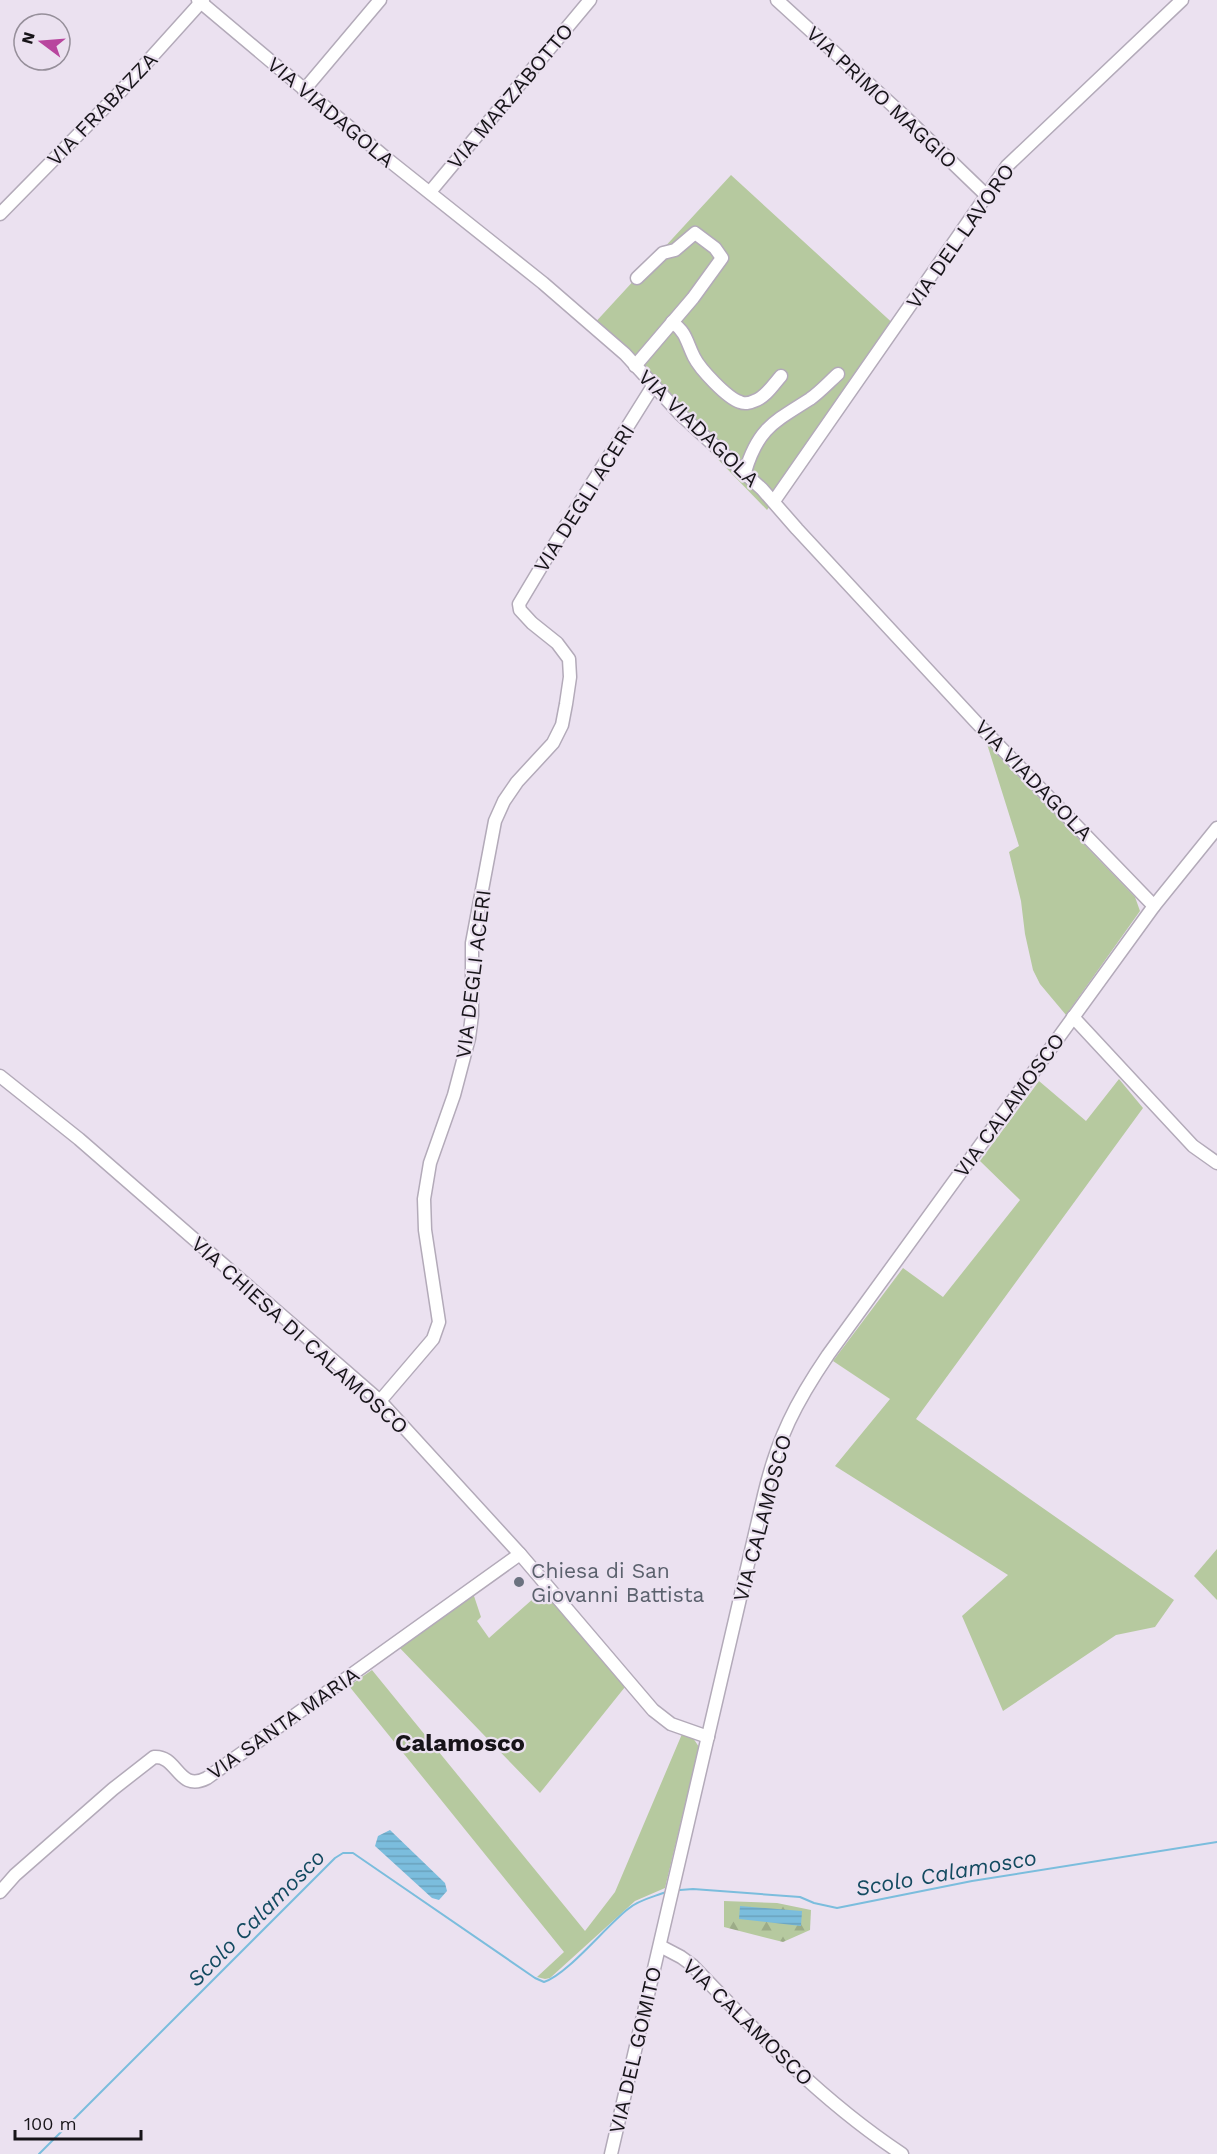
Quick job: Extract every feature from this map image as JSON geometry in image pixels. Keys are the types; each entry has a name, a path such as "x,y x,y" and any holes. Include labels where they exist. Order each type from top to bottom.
{"street":[{"path":"304,90 380,0"},
{"name":"VIA MARZABOTTO","path":"430,192 590,0"},
{"name":"VIA PRIMO MAGGIO","path":"777,0 903,115 986,195"},
{"name":"VIA DEL LAVORO","path":"774,501 1007,166 1182,0"},
{"name":"VIA VIADAGOLA","path":"201,1 304,90 543,283 625,354 680,414 774,501 797,529 976,722 1094,841 1154,906"},
{"name":"VIA FRABAZZA","path":"0,214 121,91 201,1"},
{"path":"635,366 722,258 715,248 700,235 693,233 675,250 663,253 637,278"},
{"path":"672,322 684,333 695,359 727,394 740,402 758,400 781,376"},
{"path":"745,472 759,438 780,417 812,398 838,374"},
{"name":"VIA DEGLI ACERI","path":"380,1401 433,1339 439,1322 425,1230 424,1199 430,1163 454,1095 469,1038 472,943 495,821 504,801 517,782 553,743 562,725 566,704 570,677 569,659 557,643 520,610 519,604 653,386"},
{"name":"VIA CALAMOSCO","path":"902,2154 850,2116 810,2081 692,1965 660,1946 769,1473 792,1413 828,1355 1154,906 1217,828"},
{"path":"1073,1017 1193,1146 1217,1163"},
{"name":"VIA CHIESA DI CALAMOSCO","path":"0,1076 79,1139 380,1401 520,1554 653,1710 671,1724 708,1737"},
{"name":"VIA SANTA MARIA","path":"0,1892 15,1875 113,1789 154,1757 161,1756 167,1760 189,1781 199,1782 207,1778 520,1554"},
{"name":"VIA DEL GOMITO","path":"611,2154 660,1946"}],"green space":[{"path":"731,175 898,328 767,510 647,386 623,357 591,327"},
{"path":"987,744 1135,897 1140,911 1066,1015 1040,984 1033,970 1021,901 1009,852 1019,846"},
{"path":"1119,1079 1143,1108 916,1419 1174,1600 1155,1627 1116,1635 1003,1711 962,1616 1008,1575 835,1466 890,1399 833,1361 903,1268 943,1297 1020,1200 980,1161 1039,1081 1086,1121"},
{"path":"1217,1549 1217,1600 1194,1576"},
{"path":"470,1584 481,1617 477,1621 489,1638 543,1590 625,1687 540,1793 394,1642"},
{"path":"372,1670 585,1931 615,1892 682,1734 693,1738 699,1747 665,1888 635,1901 550,1978 537,1977 564,1952 349,1686"},
{"path":"724,1901 777,1903 811,1910 810,1930 783,1942 724,1927"}],"water":[{"path":"390,1830 445,1883 447,1891 439,1900 432,1898 375,1846 378,1836"},
{"path":"740,1906 802,1911 801,1926 739,1919"}],"waterway":[{"name":"Scolo Calamosco","path":"680,1890 800,1897 837,1908 972,1881 1217,1842"},
{"name":"Scolo Calamosco","path":"39,2154 335,1858 343,1853 353,1853 544,1982 564,1970 632,1906 666,1892"}],"place":[{"name":"Chiesa di San Giovanni Battista","path":"519,1582"}],"district":[{"name":"Calamosco","path":"460,1743"}]}
